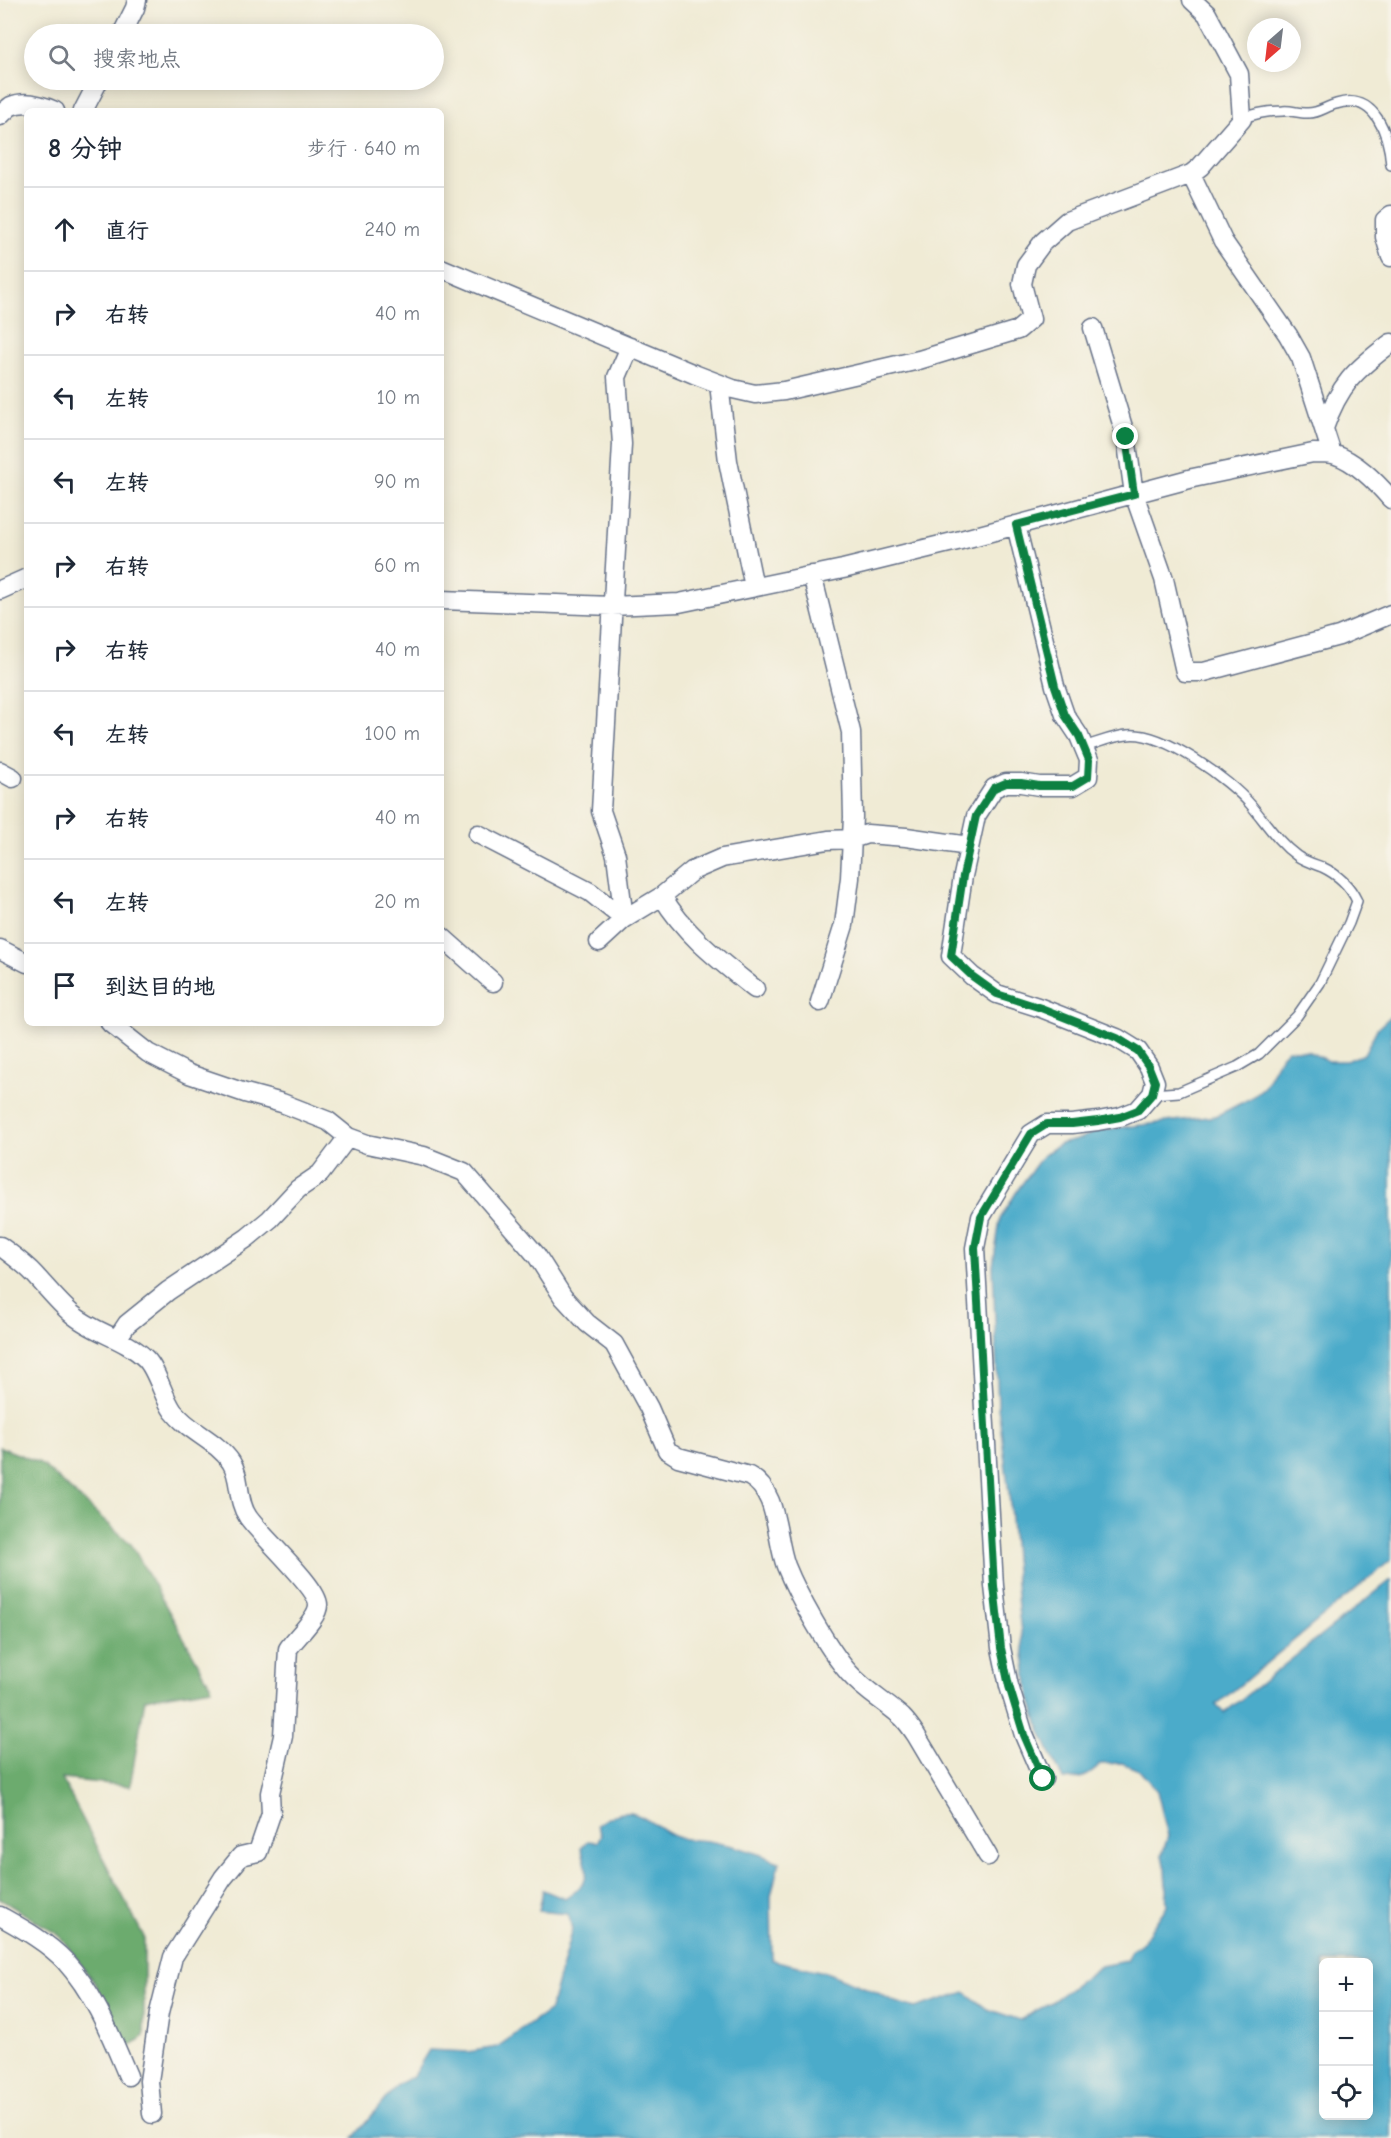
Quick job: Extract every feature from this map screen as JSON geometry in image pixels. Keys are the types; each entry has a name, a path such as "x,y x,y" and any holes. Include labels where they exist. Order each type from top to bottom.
{"street":[{"path":"127,24 137,0"},
{"path":"444,269 719,384 755,394 784,392 919,360 1018,330 1031,319 1022,284 1026,265 1042,242 1067,221 1191,174 1200,167 1242,119 1239,74 1207,14 1192,0"},
{"path":"85,108 94,90"},
{"path":"0,116 12,106 39,104 48,108"},
{"path":"1191,174 1223,241 1288,335 1301,358 1332,454"},
{"path":"1391,215 1384,220 1385,237 1391,257"},
{"path":"1093,328 1126,437 1134,494 1164,579 1185,672 1204,672 1339,636 1391,614"},
{"path":"1324,428 1339,393 1351,376 1391,343"},
{"path":"624,919 616,855 601,811 622,444 617,377 630,347"},
{"path":"719,384 728,461 754,587"},
{"path":"444,600 612,606 679,603 812,575 1016,525 1193,478 1313,453 1332,454 1352,464 1376,482 1391,499"},
{"path":"1016,525 1055,686 1065,715 1089,760 1088,777 1073,786 1006,783 994,788 976,816 951,956 972,976 997,994 1041,1008 1117,1038 1138,1051 1149,1067 1155,1082 1152,1094 1138,1110 1120,1117 1072,1124 1047,1124 1031,1134 981,1217 975,1248 990,1530 1001,1648 1009,1686 1024,1735 1043,1779"},
{"path":"812,575 851,732 852,838 844,925 820,1002"},
{"path":"0,590 24,579"},
{"path":"478,834 590,892 624,919"},
{"path":"599,942 624,919 662,896 692,871 722,858 867,834 969,846"},
{"path":"662,896 674,916 699,944 755,989"},
{"path":"444,939 493,982"},
{"path":"0,948 24,961"},
{"path":"114,1026 148,1053 189,1074 282,1103 328,1121 348,1137 367,1144 424,1156 464,1172 537,1256 563,1297 586,1323 614,1344 649,1408 668,1450 678,1457 749,1476 759,1482 768,1495 785,1565 826,1639 849,1673 877,1700 903,1718 916,1735 988,1856"},
{"path":"117,1339 127,1324 168,1291 247,1238 270,1219 298,1189 320,1174 348,1137"},
{"path":"0,1246 33,1272 73,1315 117,1339 147,1360 174,1412 219,1448 232,1463 238,1479 239,1499 246,1516 297,1572 317,1598 319,1606 315,1615 288,1649 283,1736 270,1793 271,1814 258,1852 241,1856 222,1878 173,1957 159,2013 150,2071 152,2114"},
{"path":"0,1916 31,1934 64,1961 91,1997 128,2076"}],"lane":[{"path":"1242,119 1254,114 1284,110 1305,114 1321,112 1335,104 1353,100 1369,107 1379,121 1387,140 1391,165"},
{"path":"1083,747 1129,734 1154,738 1198,761 1251,805 1262,822 1298,858 1325,868 1350,887 1357,901 1349,924 1320,983 1297,1016 1268,1047 1236,1067 1179,1092 1152,1094"}],"green space":[{"path":"0,1447 40,1463 131,1544 212,1688 145,1699 130,1786 62,1779 144,1937 144,2036 126,2049 96,1985 59,1935 0,1899"}],"water":[{"path":"1391,1016 1391,1560 1216,1705 1224,1713 1391,1580 1391,2138 353,2138 398,2084 413,2076 429,2050 468,2052 497,2047 550,2010 572,1929 568,1914 539,1911 543,1890 565,1899 579,1888 587,1872 581,1848 588,1841 597,1842 601,1835 597,1825 618,1814 637,1815 676,1837 730,1846 779,1862 771,1896 772,1960 828,1973 915,2008 965,1992 987,2009 1020,2020 1050,2003 1101,1966 1126,1961 1132,1950 1142,1943 1167,1906 1162,1855 1168,1836 1157,1791 1139,1770 1122,1763 1101,1764 1084,1776 1063,1780 1041,1732 1029,1693 1018,1608 1009,1493 998,1406 993,1266 1000,1219 1043,1155 1060,1144 1077,1140 1100,1130 1216,1116 1251,1098 1264,1087 1281,1056 1288,1049 1307,1051 1328,1061 1346,1061 1364,1054 1377,1029"}],"route":[{"path":"1043,1779 1024,1735 1009,1686 1001,1648 994,1586 975,1248 981,1217 1031,1134 1047,1124 1098,1121 1120,1117 1138,1110 1152,1094 1155,1082 1149,1067 1138,1051 1117,1038 1041,1008 997,994 972,976 951,956 969,846 976,816 986,798 994,788 1006,783 1073,786 1088,777 1089,760 1079,736 1065,715 1055,686 1016,525 1134,494 1126,437"}]}
